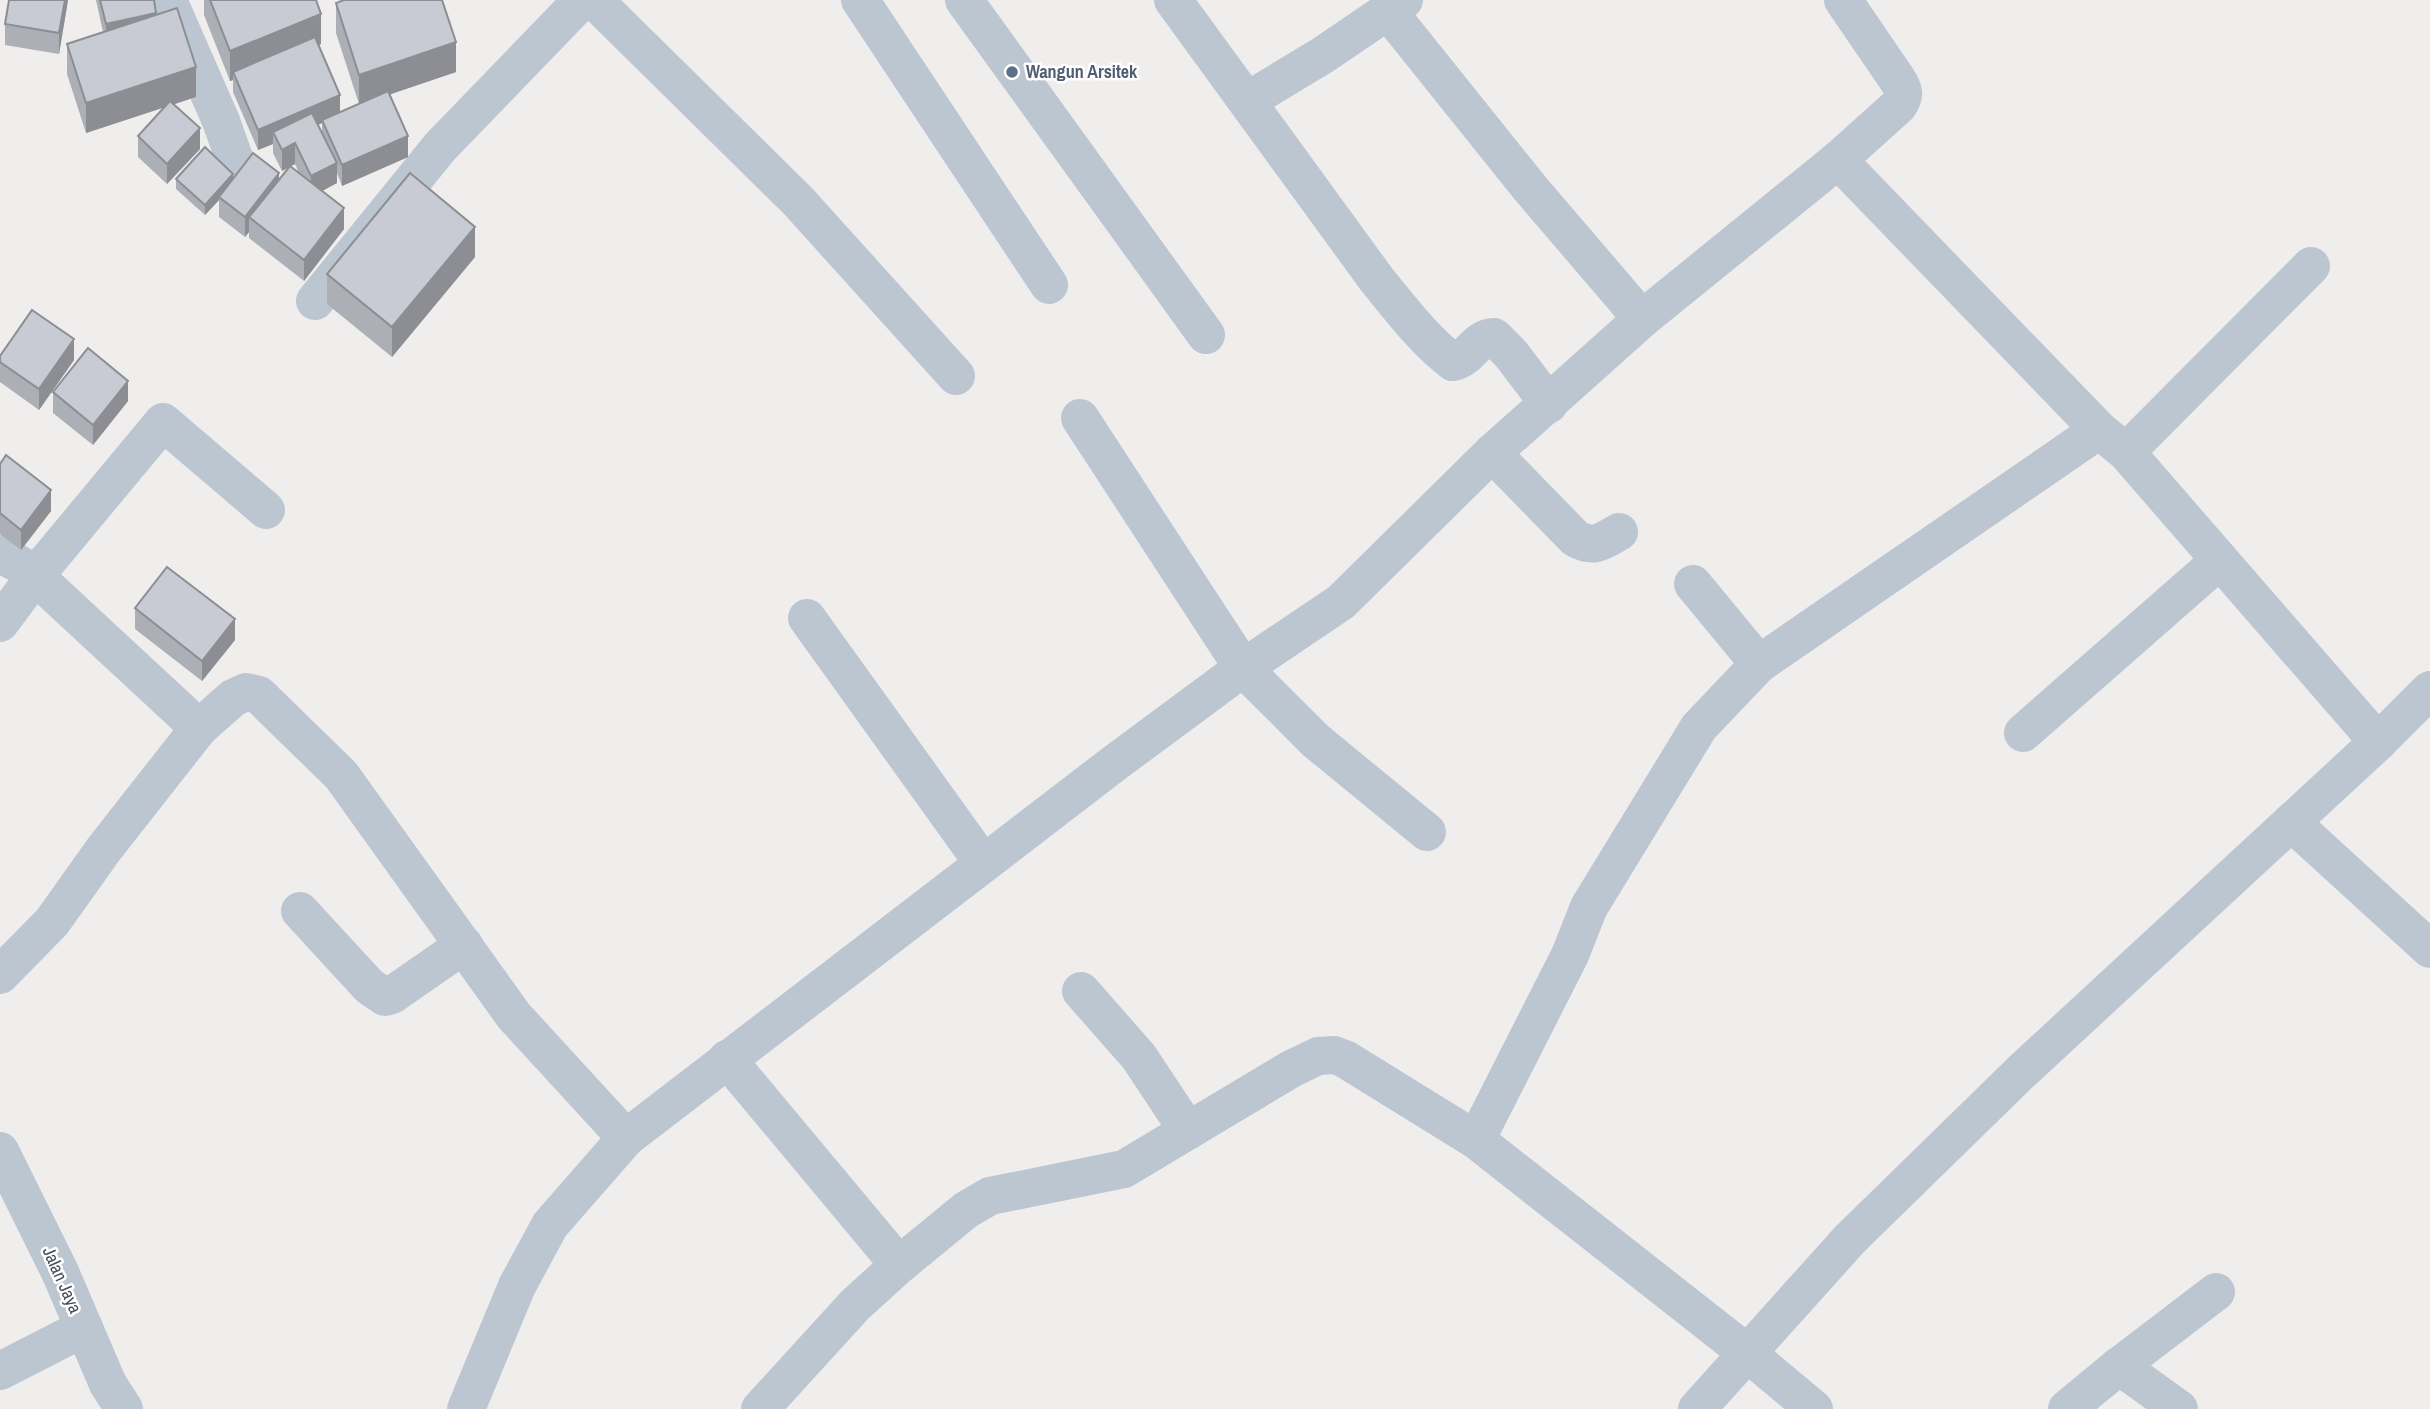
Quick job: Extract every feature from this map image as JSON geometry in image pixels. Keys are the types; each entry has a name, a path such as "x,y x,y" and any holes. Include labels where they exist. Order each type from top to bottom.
{"street":[{"path":"168,0 221,121 238,169"},
{"path":"315,301 440,147 582,0"},
{"path":"594,0 798,201 957,376"},
{"path":"860,0 1049,285"},
{"path":"964,0 1206,335"},
{"path":"1173,0 1398,307 1441,353 1453,362 1462,361 1483,340 1494,337 1511,354 1549,404"},
{"path":"477,1405 517,1286 550,1225 626,1138 1243,668 1341,602 1492,453 1642,319 1838,159 1898,106 1904,97 1904,90 1843,0"},
{"path":"1247,102 1396,5 1530,188 1642,319"},
{"path":"1838,159 2113,441 2378,742"},
{"path":"1476,1140 1570,955 1589,907 1699,727 1759,664 2113,441 2311,266"},
{"path":"1080,418 1243,668 1316,741 1427,832"},
{"path":"0,624 35,576 163,422 266,510"},
{"path":"1492,453 1575,538 1587,544 1600,543 1619,532"},
{"path":"0,554 35,576 199,728"},
{"path":"2023,733 2219,561"},
{"path":"1693,584 1759,664"},
{"path":"807,618 984,863"},
{"path":"1697,1409 1850,1239 2021,1072 2378,742 2430,690"},
{"path":"0,975 52,922 104,849 199,728 233,698 246,692 259,695 341,775 514,1016 626,1138"},
{"path":"2291,822 2430,949"},
{"path":"300,911 369,986 384,997 464,946"},
{"path":"1082,991 1139,1057 1188,1131"},
{"path":"760,1409 822,1338 899,1265 967,1210 990,1196 1124,1169 1306,1061 1318,1056 1334,1055 1356,1065 1476,1140 1814,1409"},
{"path":"727,1059 899,1265"},
{"name":"Jalan Jaya","path":"5,1174 60,1272 108,1384 124,1409"},
{"path":"2067,1409 2216,1292"},
{"path":"0,1371 84,1328"},
{"path":"2119,1366 2179,1409"}],"building":[{"path":"9,0 65,0 59,33 5,24"},
{"path":"100,0 154,0 156,13 106,24"},
{"path":"210,0 316,0 321,14 230,51"},
{"path":"344,0 442,0 456,42 359,75 336,3"},
{"path":"177,8 196,67 86,103 67,44"},
{"path":"315,37 340,95 258,130 233,72"},
{"path":"388,91 408,136 342,165 322,120"},
{"path":"170,101 200,128 167,164 138,136"},
{"path":"312,113 337,163 311,176 295,143 282,150 273,132"},
{"path":"205,147 233,174 205,205 176,179"},
{"path":"253,153 279,173 245,217 219,197"},
{"path":"290,166 344,208 304,260 249,217"},
{"path":"410,173 475,227 392,327 327,274"},
{"path":"32,310 74,339 39,389 0,362 0,356"},
{"path":"88,348 128,381 93,425 53,392"},
{"path":"6,455 51,490 21,530 0,513 0,464"},
{"path":"167,567 235,619 202,661 135,608"}],"place":[{"name":"Wangun Arsitek","path":"1012,72"}]}
